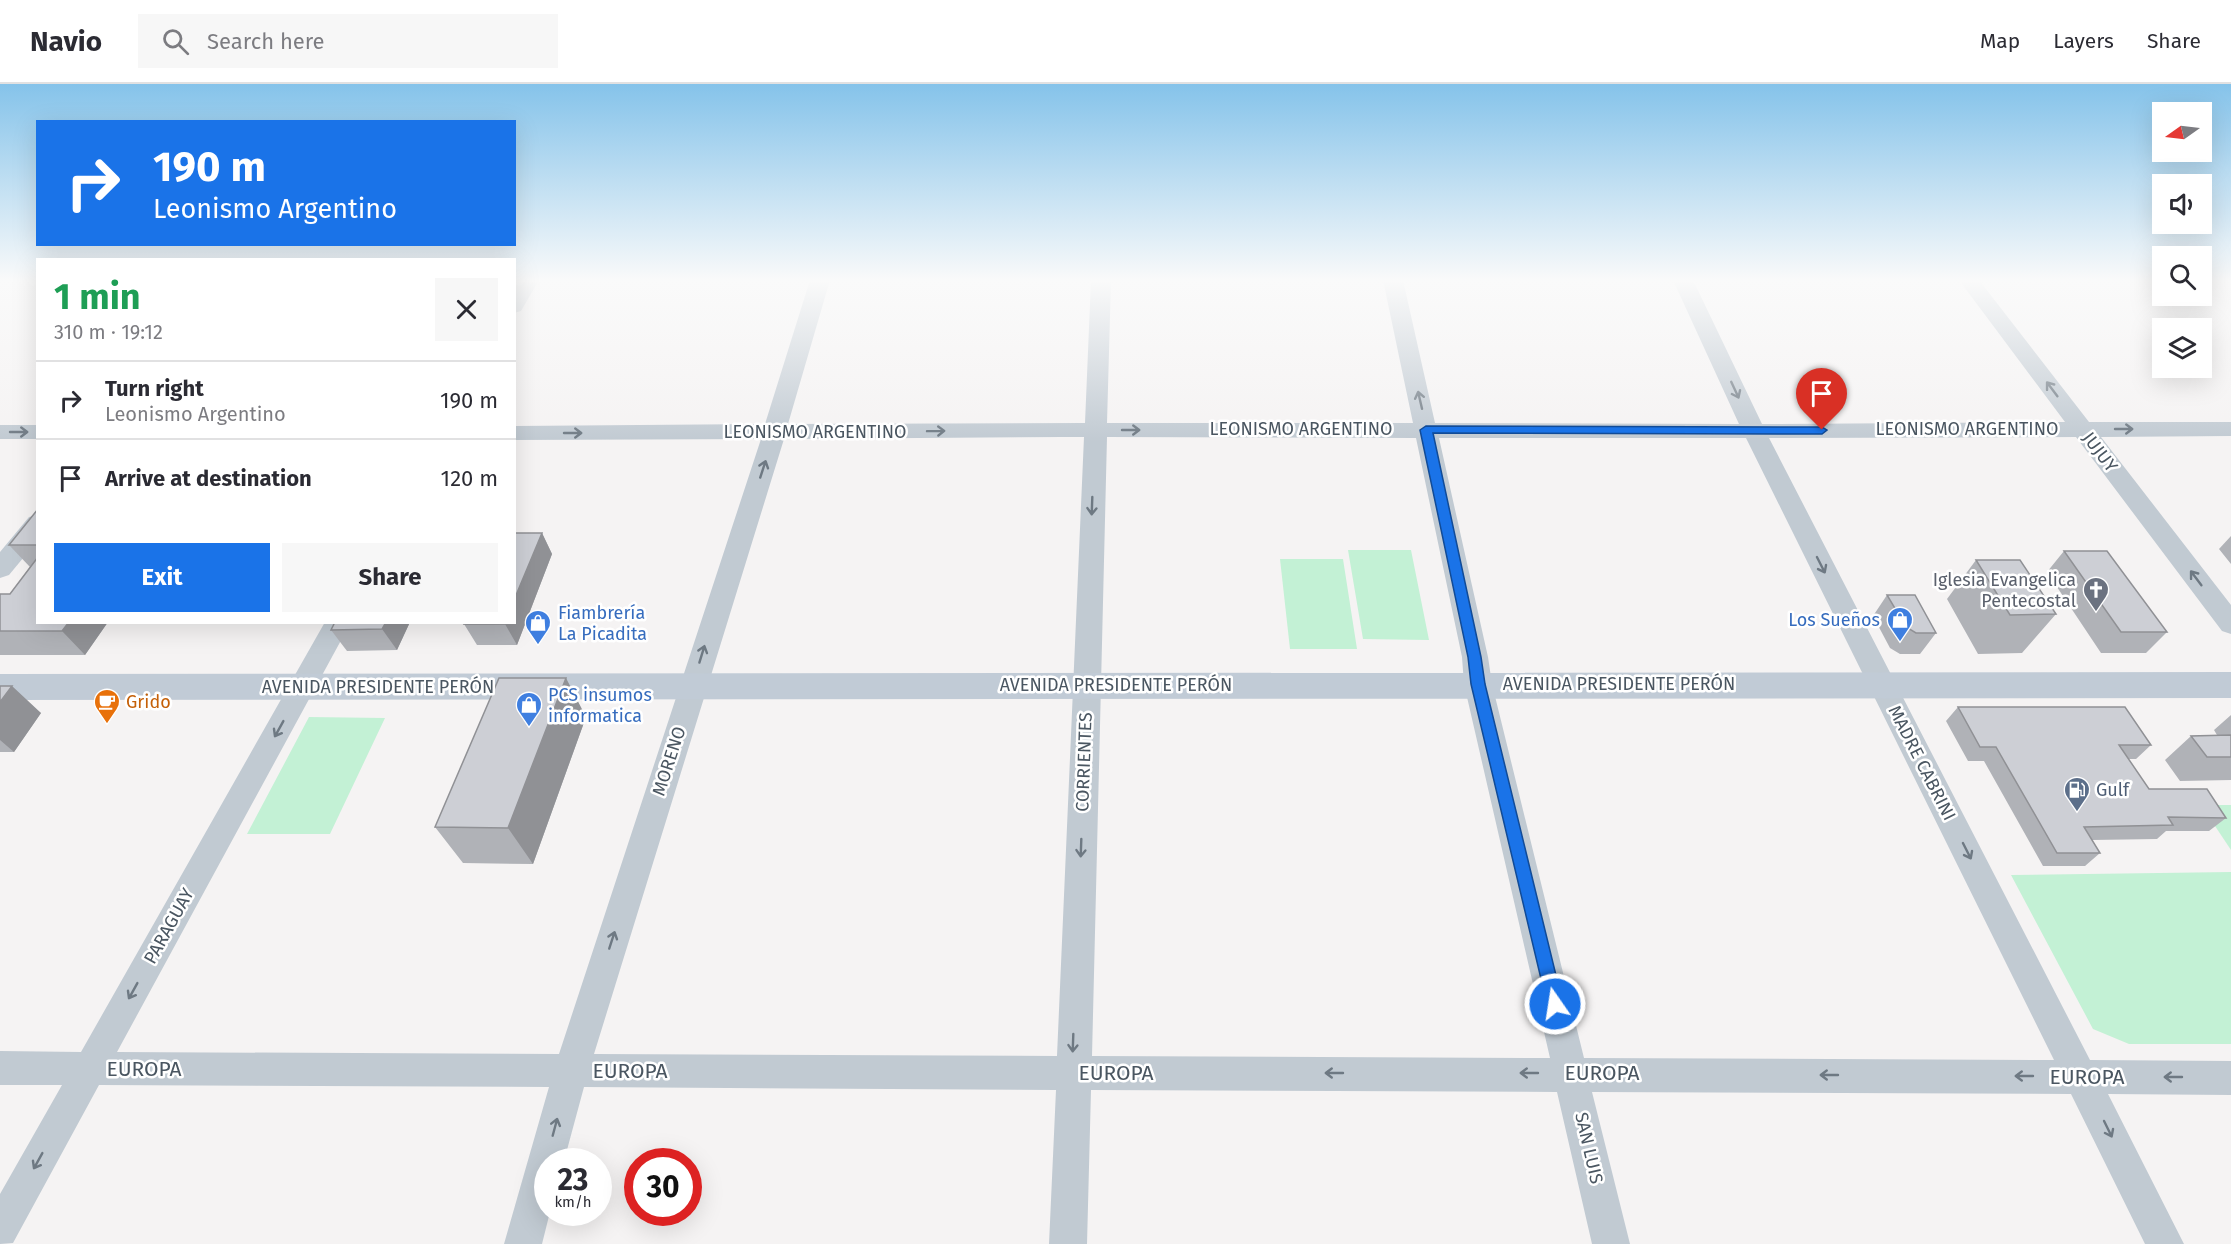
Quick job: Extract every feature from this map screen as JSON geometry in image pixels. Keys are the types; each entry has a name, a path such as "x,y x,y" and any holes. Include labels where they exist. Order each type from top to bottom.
{"main road":[{"name":"AVENIDA PRESIDENTE PERÓN","path":"0,687 2231,684"}],"street":[{"name":"MORENO","path":"523,1244 571,1071 804,334"},
{"name":"CORRIENTES","path":"1068,1244 1099,334"},
{"name":"SAN LUIS","path":"1405,334 1475,657 1478,684 1611,1244"},
{"name":"MADRE CABRINI","path":"1708,334 1754,431 2166,1244"},
{"name":"JUJUY","path":"2011,334 2231,624"},
{"name":"LEONISMO ARGENTINO","path":"516,433 2231,429"},
{"path":"0,432 36,432"},
{"path":"0,569 36,525"},
{"name":"PARAGUAY","path":"0,1230 337,624"},
{"name":"EUROPA","path":"0,1068 1571,1073 2231,1078"}],"green space":[{"path":"1348,550 1411,550 1429,640 1363,639"},
{"path":"1280,559 1343,559 1357,649 1290,649"},
{"path":"309,717 385,718 330,834 247,834"},
{"path":"2201,805 2231,805 2231,850"},
{"path":"2231,872 2231,1044 2129,1044 2093,1029 2011,875"}],"building":[{"path":"36,511 36,545 9,545"},
{"path":"516,533 542,533 516,595"},
{"path":"2064,551 2107,551 2167,632 2121,632"},
{"path":"36,560 36,624 67,624 62,631 0,631 0,594 10,594"},
{"path":"1976,560 2020,560 2056,614 2010,615"},
{"path":"1887,595 1915,595 1936,633 1916,633 1906,627"},
{"path":"334,624 385,624 382,629 331,630"},
{"path":"499,678 566,678 508,828 435,827"},
{"path":"0,686 12,686 0,702"},
{"path":"1958,707 2125,707 2151,745 2119,745 2149,789 2207,789 2226,818 2168,817 2173,825 2084,827 2100,853 2057,853 1996,747 1980,747"},
{"path":"2231,735 2231,757 2207,757 2191,736"}],"place":[{"name":"Iglesia Evangelica Pentecostal","path":"2096,613"},
{"name":"Los Sueños","path":"1900,643"},
{"name":"Fiambrería La Picadita","path":"538,646"},
{"name":"Grido","path":"107,725"},
{"name":"PCS insumos informatica","path":"529,728"},
{"name":"Gulf","path":"2077,813"}],"route":[{"path":"1555,1004 1478,684 1475,657 1426,430 1822,430"}]}
